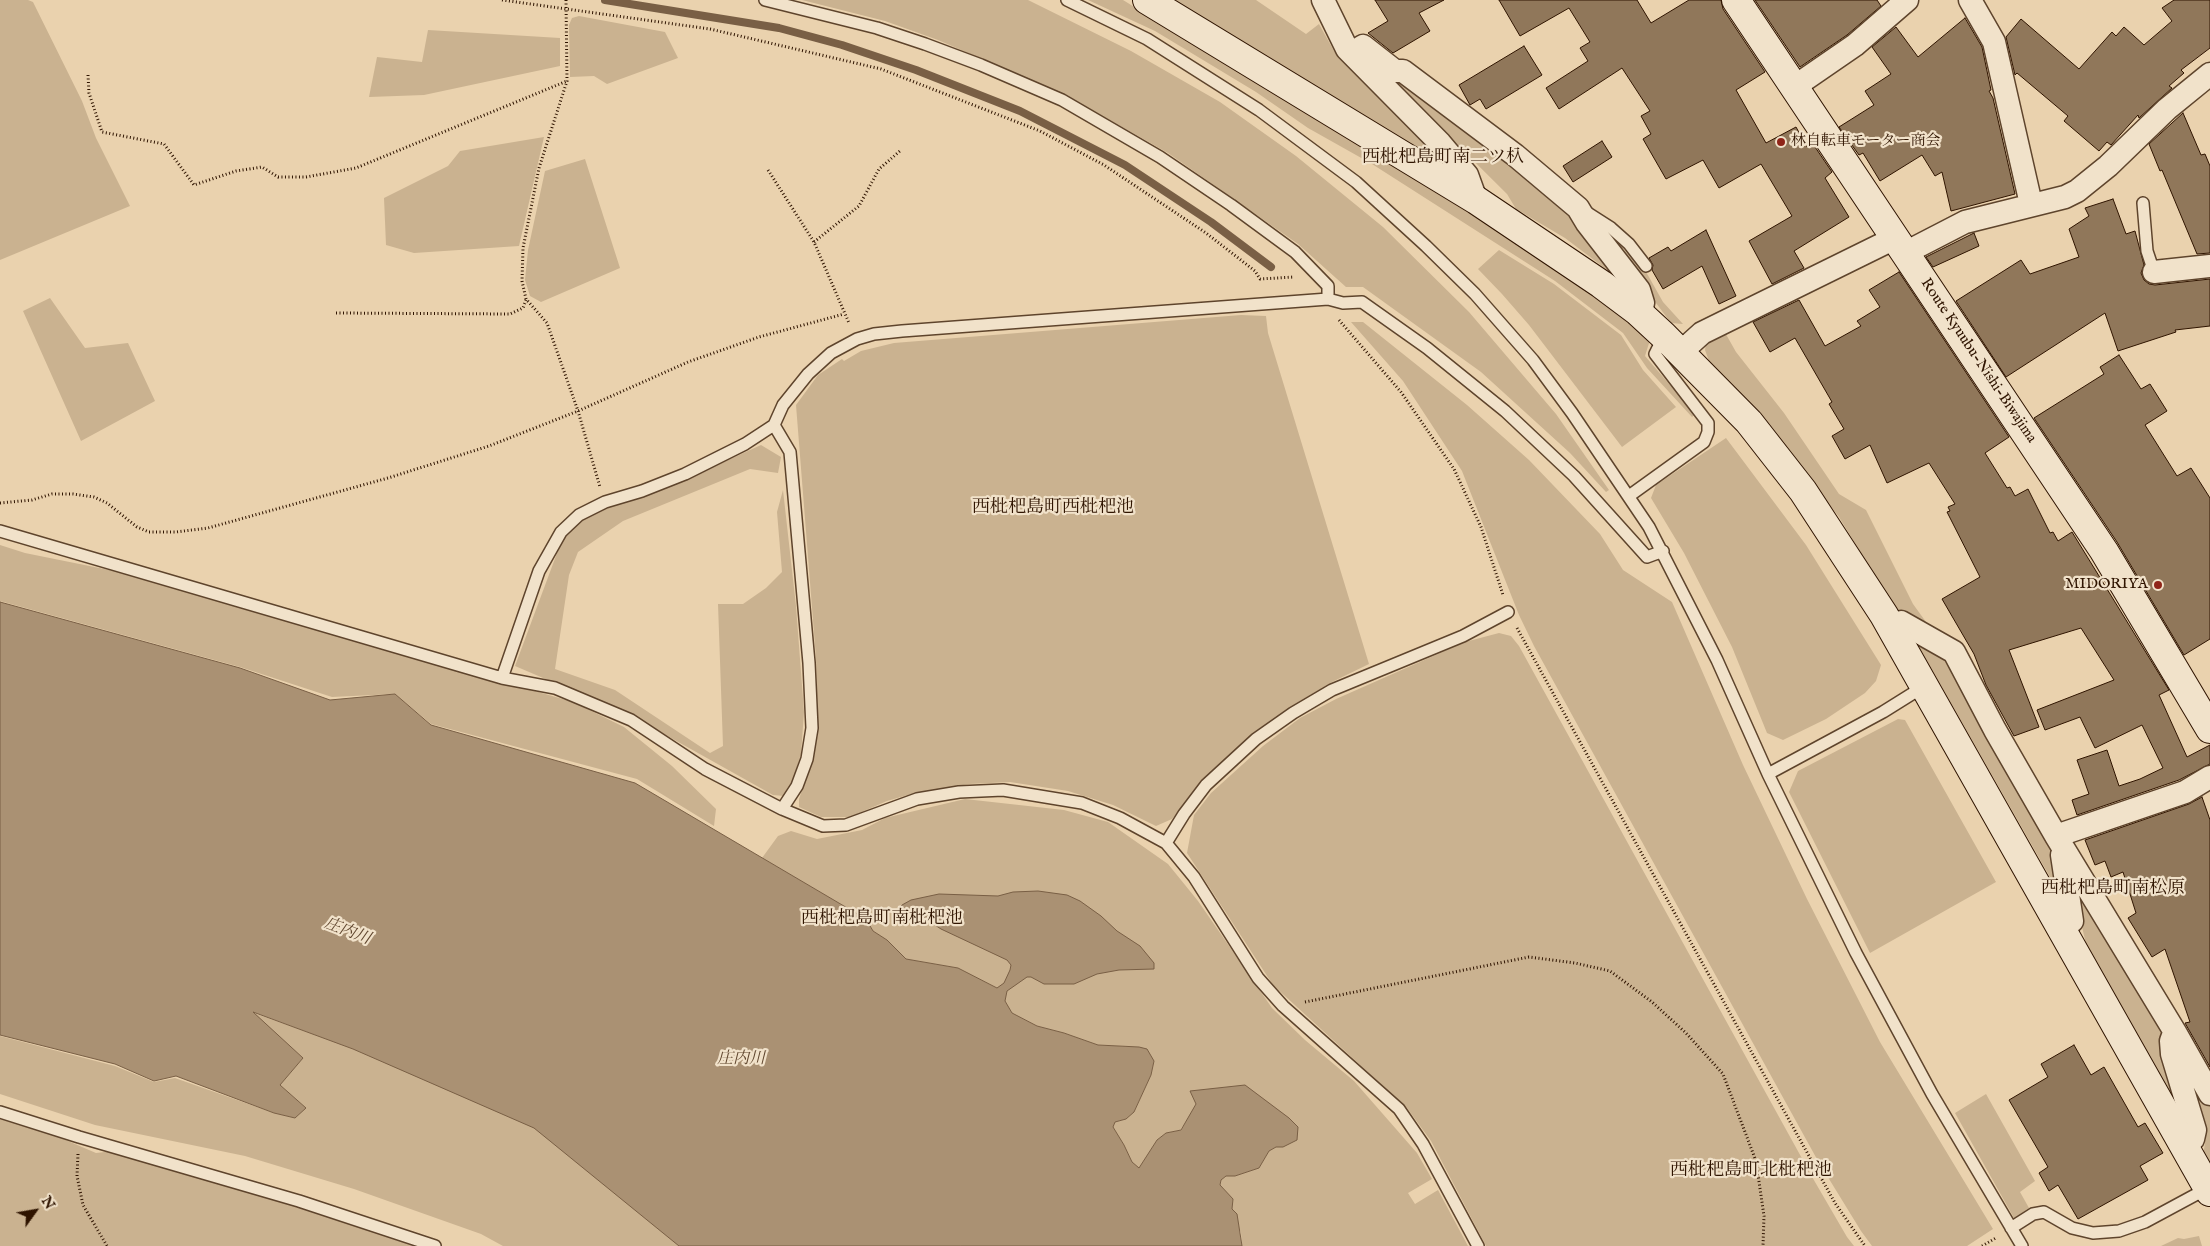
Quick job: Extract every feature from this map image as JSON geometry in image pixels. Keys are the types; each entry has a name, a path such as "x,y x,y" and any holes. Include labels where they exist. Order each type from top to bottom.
{"street":[{"path":"1148,0 1476,200 1601,284 1637,312 1673,344 1749,422 1803,491 1890,625 1923,687 2209,1190"},
{"path":"1323,0 1347,48 1440,143 1467,175 1476,200"},
{"name":"Route Kyuubu-Nishi-Biwajima","path":"1736,0 1900,246 1989,375 2104,551 2210,729"},
{"path":"1794,87 1855,45 1907,0"},
{"path":"1970,0 1994,42 2031,204"},
{"path":"1352,53 1363,46 1395,71 1402,70 1411,76 1515,155 1578,208 1587,223 1639,290 1643,302 1637,312"},
{"path":"1673,344 1900,246 1965,222 2065,197 2078,191 2108,166 2167,109 2210,74"},
{"path":"2154,272 2210,266"},
{"path":"1890,625 1901,622 1954,652 1995,730 2060,844 2175,1032 2210,1094"},
{"path":"2060,844 2186,792 2210,777"},
{"path":"2060,844 2072,921 2061,930"},
{"path":"2175,1032 2170,1041 2172,1054 2195,1130 2194,1139 2184,1146"}],"lane":[{"path":"765,0 877,28 925,44 981,65 1062,100 1123,135 1231,205 1295,252 1328,286 1328,299"},
{"path":"1066,0 1147,39 1206,75 1267,116 1356,182 1475,294 1526,353 1572,413 1629,496 1662,551 1717,660 1768,774 1860,962 1932,1094 2022,1246"},
{"path":"2143,203 2147,250 2154,272"},
{"path":"1578,208 1611,228 1629,244 1646,266"},
{"path":"502,678 539,571 561,532 579,516 605,502 642,491 685,474 745,444 774,425 784,405 808,374 831,353 858,338 874,334 1328,299 1342,302 1362,302 1427,348 1504,411 1596,499 1647,557 1662,551"},
{"path":"1629,496 1704,442 1708,432 1708,423 1655,354 1673,344"},
{"path":"774,425 790,452 809,663 812,728 807,759 797,786 782,809"},
{"path":"0,531 502,678 555,688 631,720 705,769 782,809 823,826 846,825 917,799 959,792 1003,790 1082,803 1120,818 1166,843 1194,877 1258,978 1283,1006 1399,1109 1423,1144 1478,1246"},
{"path":"1166,843 1184,814 1206,785 1256,739 1293,713 1332,690 1454,640 1508,612"},
{"path":"1768,774 1883,712 1923,687"},
{"path":"0,1112 299,1201 435,1246"},
{"path":"2011,1228 2033,1214 2044,1212 2072,1228 2093,1233 2119,1231 2145,1222 2209,1190"}],"path":[{"path":"502,0 710,28 881,69 1040,131 1104,165 1206,233 1255,271 1260,279 1304,276 1314,272"},
{"path":"566,0 566,80 539,168 522,248 522,281 526,299 547,323 578,411 605,502"},
{"path":"88,75 89,93 102,132 164,144 194,185 236,171 262,167 278,177 306,178 356,168 566,80"},
{"path":"814,242 859,206 879,169 900,151"},
{"path":"768,170 814,242 844,314 858,338"},
{"path":"336,313 510,314 522,308 526,299"},
{"path":"1328,299 1331,309 1401,392 1454,469 1481,527 1508,612 1835,1203 1865,1246"},
{"path":"0,503 32,500 52,494 73,494 101,500 137,527 149,532 176,532 208,528 388,478 489,446 578,411 696,359 759,337 844,314"},
{"path":"1283,1006 1529,957 1575,963 1610,971 1652,1002 1686,1033 1722,1074 1756,1161 1764,1216 1763,1246"},
{"path":"79,1137 77,1176 83,1205 107,1246"}],"shaded area":[{"path":"0,0 28,0 33,2 82,101 96,138 130,206 0,260"},
{"path":"802,0 1028,0 1131,51 1220,102 1296,156 1383,227 1469,312 1556,414 1609,490 1606,492 1570,453 1481,372 1363,287 1346,287 1298,244 1168,153 1064,94 938,40 885,21"},
{"path":"1088,0 1123,0 1565,272 1650,340 1645,356 1695,414 1692,417 1647,368 1623,333 1555,281 1372,164 1308,128 1256,92 1155,31"},
{"path":"1172,0 1256,0 1306,34 1319,24 1334,51 1451,169"},
{"path":"579,16 665,32 678,58 607,84 594,76 570,77 569,25 572,18"},
{"path":"428,30 560,38 560,66 424,95 369,97 377,57 422,62"},
{"path":"1370,56 1583,223 1627,285 1565,238 1516,209 1507,194"},
{"path":"544,137 519,246 414,253 386,245 384,198 448,166 460,151"},
{"path":"585,159 620,268 541,302 530,296 525,280 528,250 545,171"},
{"path":"1596,223 1645,270 1663,302 1683,324 1671,323"},
{"path":"1499,250 1554,284 1621,335 1643,370 1676,407 1622,447 1529,325 1478,269"},
{"path":"50,298 85,348 128,343 155,401 81,441 23,311"},
{"path":"1241,315 1266,316 1268,333 1369,664 1332,682 1295,704 1255,732 1216,767 1172,819 1156,826 1113,805 1068,791 1010,782 969,784 911,794 887,801 850,817 821,817 799,807 799,799 812,760 818,734 816,658 796,405 818,375 842,359 844,361 861,351 894,343"},
{"path":"1351,322 1363,322 1467,405 1529,460 1600,534 1623,570 1672,602 1743,765 1807,899 1880,1042 1993,1229 1967,1246 1872,1246 1861,1231 1818,1161 1534,646 1519,615 1462,471 1403,381"},
{"path":"1723,329 1736,352 1784,413 1839,494 1866,510 1913,604 1934,633 1896,611 1839,517 1787,450 1709,361 1705,350 1707,339"},
{"path":"1726,438 1806,545 1881,665 1876,681 1865,693 1826,719 1783,740 1767,733 1732,647 1684,553 1651,498 1656,485"},
{"path":"761,445 781,457 778,473 750,469 623,521 578,552 569,575 555,669 615,690 710,753 723,746 718,604 743,604 766,588 782,572 777,512 783,490 796,606 804,712 801,754 792,783 784,796 773,795 630,715 515,666 563,537 583,518 689,478"},
{"path":"0,545 25,553 129,574 573,702 624,727 672,766 716,809 714,826 637,779 431,724 395,694 332,697 240,667 0,601"},
{"path":"1499,633 1511,636 1519,646 1815,1182 1854,1246 1486,1246 1431,1141 1407,1108 1273,985 1187,853 1194,815 1211,793 1263,746 1300,718 1336,699 1465,642"},
{"path":"1913,636 1951,657 2057,844 2067,907"},
{"path":"1898,719 1905,720 1996,882 1870,953 1789,792 1798,771"},
{"path":"965,799 1064,810 1108,822 1168,864 1198,901 1272,1008 1305,1040 1354,1081 1417,1153 1432,1179 1408,1193 1415,1204 1438,1190 1468,1246 1242,1246 1241,1233 1232,1209 1233,1200 1220,1185 1221,1179 1259,1168 1269,1151 1276,1147 1191,1091 1196,1104 1190,1117 1180,1130 1166,1133 1157,1140 1139,1169 1132,1162 1113,1127 1115,1122 1126,1119 1134,1112 1151,1075 1154,1061 1139,1047 1098,1045 1037,1026 1012,1013 997,988 958,968 906,959 887,940 873,931 866,919 762,858 778,836 791,831 817,839 862,830 885,818"},
{"path":"2069,872 2167,1026 2183,1115 2087,948"},
{"path":"251,1012 341,1044 457,1092 562,1139 704,1246 503,1246 481,1234 354,1189 245,1156 95,1125 0,1094 0,1036 115,1066 154,1082 175,1078 274,1113 295,1118 306,1108 280,1085 303,1058"},
{"path":"2178,1046 2210,1102 2210,1167 2203,1155 2206,1137 2196,1117"},
{"path":"1986,1094 2035,1181 2020,1192 2029,1208 2014,1218 1955,1113"},
{"path":"0,1115 33,1126 96,1153 140,1148 312,1198 375,1221 434,1246 0,1246"},
{"path":"2199,1236 2202,1246 2161,1246 2178,1238 2184,1239"}],"water":[{"name":"庄内川","path":"0,602 240,668 330,700 395,694 431,725 635,783 866,919 873,931 887,940 906,959 958,968 997,988 1004,983 1010,970 1011,965 1007,960 941,929 918,914 902,914 899,908 911,900 939,894 998,896 1013,892 1038,891 1067,895 1080,901 1101,916 1117,931 1140,946 1154,963 1154,969 1119,970 1097,974 1074,984 1044,984 1031,977 1027,977 1007,991 1005,1001 1012,1013 1037,1026 1098,1045 1147,1049 1154,1061 1151,1075 1134,1112 1126,1119 1115,1122 1113,1127 1132,1162 1139,1168 1157,1140 1166,1133 1181,1130 1196,1104 1190,1091 1245,1085 1298,1127 1297,1140 1269,1151 1259,1168 1235,1176 1226,1176 1221,1180 1220,1185 1233,1199 1232,1209 1237,1214 1242,1246 679,1246 534,1128 353,1049 253,1012 303,1058 280,1085 306,1108 295,1118 274,1113 176,1076 154,1081 115,1064 0,1035"}],"building":[{"path":"1375,0 1444,0 1419,13 1430,31 1393,53 1368,33 1388,21"},
{"path":"1499,0 1637,0 1651,23 1689,0 1721,0 1723,9 1765,72 1736,90 1766,143 1796,127 1807,147 1813,144 1832,172 1825,178 1849,217 1794,251 1804,268 1772,284 1749,241 1792,216 1761,164 1719,188 1703,160 1666,179 1643,139 1651,134 1641,116 1650,111 1622,68 1559,109 1546,88 1588,61 1580,48 1590,42 1569,8 1520,36"},
{"path":"1755,0 1877,0 1881,6 1847,35 1800,67"},
{"path":"2174,0 2210,0 2210,48 2181,70 2184,73 2169,86 2172,88 2139,118 2138,115 2111,145 2107,142 2099,151 2064,121 2068,116 2017,73 2015,75 2006,37 2021,19 2079,69 2112,32 2116,36 2124,27 2144,45 2172,21 2162,8"},
{"path":"1965,18 1982,47 1991,90 1989,91 1993,98 2015,194 1951,211 1942,172 1935,176 1922,155 1880,181 1863,153 1859,155 1839,127 1874,105 1865,91 1891,74 1872,47 1896,27 1918,57"},
{"path":"1524,46 1542,75 1486,109 1480,99 1470,105 1459,85"},
{"path":"2183,113 2201,155 2205,154 2210,166 2210,253 2197,254 2162,170 2160,171 2149,144"},
{"path":"1602,141 1612,157 1573,182 1563,166"},
{"path":"2113,199 2126,234 2135,231 2144,265 2141,273 2144,280 2149,284 2155,285 2210,279 2210,326 2175,330 2176,332 2118,351 2105,313 2006,377 1956,301 2021,260 2030,274 2079,257 2069,229 2089,216 2085,208"},
{"path":"1706,230 1736,296 1719,304 1702,266 1663,289 1652,270 1653,265 1649,258 1668,247 1671,251"},
{"path":"1974,233 1979,246 1933,267 1926,257"},
{"path":"1899,272 2009,437 1985,453 2007,488 2010,487 2015,496 2028,489 2050,533 2053,532 2058,541 2072,532 2169,690 2159,695 2187,757 2210,745 2210,764 2179,780 2077,815 2072,800 2089,794 2077,760 2107,750 2119,786 2163,768 2142,725 2095,748 2080,717 2045,730 2037,710 2114,680 2081,628 2009,650 2039,727 2014,736 1986,685 1974,654 1942,599 1980,577 1947,512 1950,511 1948,507 1955,504 1929,463 1887,483 1870,445 1845,459 1832,436 1844,429 1829,404 1832,402 1795,338 1770,352 1753,322 1799,300 1825,346 1861,326 1857,321 1880,307 1869,290"},
{"path":"2119,355 2141,389 2150,384 2167,411 2145,425 2177,476 2191,468 2210,498 2210,639 2184,655 2117,542 2034,418 2104,374 2100,367"},
{"path":"2202,797 2210,820 2210,1067 2185,1023 2190,1022 2165,949 2152,957 2128,918 2136,913 2123,872 2111,877 2105,861 2095,865 2085,840 2189,804"},
{"path":"2074,1045 2091,1075 2104,1067 2138,1127 2145,1123 2163,1153 2140,1166 2148,1180 2078,1219 2058,1185 2049,1191 2039,1173 2048,1167 2009,1100 2048,1077 2041,1064"}],"waterway":[{"path":"605,0 779,28 842,45 916,70 1020,111 1125,165 1211,222 1271,267"}],"place":[{"name":"林自転車モーター商会","path":"1781,142"},
{"name":"MIDORIYA","path":"2158,585"}],"district":[{"name":"西枇杷島町南二ツ杁","path":"1443,158"},
{"name":"西枇杷島町西枇杷池","path":"1053,508"},
{"name":"西枇杷島町南松原","path":"2113,889"},
{"name":"西枇杷島町南枇杷池","path":"882,919"},
{"name":"西枇杷島町北枇杷池","path":"1751,1171"}]}
